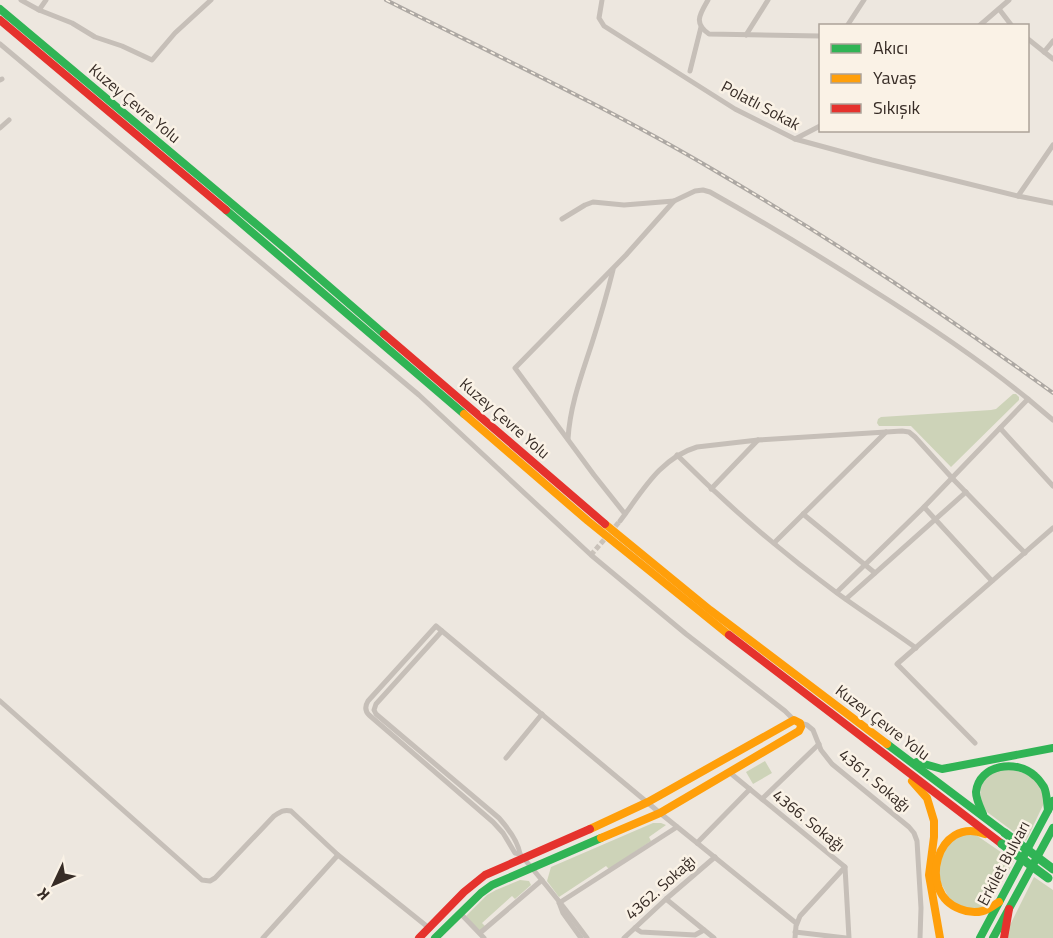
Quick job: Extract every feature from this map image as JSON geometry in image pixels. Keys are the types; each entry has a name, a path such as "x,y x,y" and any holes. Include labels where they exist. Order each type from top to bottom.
{"main road":[{"name":"Kuzey Çevre Yolu","path":"0,9 287,250 593,514 710,610 1053,869"},
{"name":"Kuzey Çevre Yolu","path":"0,20 280,255 588,521 704,616 1002,844"},
{"path":"419,938 480,879 522,856 562,842 648,802 797,721 801,727 799,731 660,813 492,885 435,938"},
{"path":"906,758 942,769 1053,748"},
{"path":"887,756 921,790 932,811 935,826 929,875 940,938"},
{"path":"989,820 979,806 977,788 986,774 1002,766 1021,767 1041,777 1047,787 1051,806"},
{"name":"Erkilet Bulvarı","path":"980,938 1051,806"},
{"name":"Erkilet Bulvarı","path":"993,938 1053,828"},
{"path":"999,902 980,916 969,918 958,915 950,909 941,897 936,887 934,872 942,848 952,837 969,830 981,832 1002,844 1050,880"},
{"path":"1004,938 1009,909"}],"street":[{"path":"21,0 72,23 95,37 152,60 175,33 212,0"},
{"path":"39,10 46,0"},
{"name":"Polatlı Sokak","path":"602,0 599,18 604,26 735,109 795,139 1053,203"},
{"path":"708,0 700,14 699,22 701,27 712,35 819,36"},
{"path":"746,35 768,0"},
{"path":"848,24 864,0"},
{"path":"981,24 1009,0"},
{"path":"1002,4 1011,24"},
{"path":"690,70 701,27"},
{"path":"1029,40 1053,59"},
{"path":"1044,52 1053,41"},
{"name":"4361. Sokağı","path":"0,44 418,395 591,555 797,721 813,730 824,755 832,764 901,820 914,834 917,841 921,908 920,938"},
{"path":"0,128 9,120"},
{"path":"795,139 819,127"},
{"path":"1018,196 1053,145"},
{"path":"562,219 592,202 624,205 674,201 695,191 710,192 783,234 896,305 979,361 1053,420"},
{"path":"625,514 515,368 614,267 674,201"},
{"path":"568,439 575,398 614,267"},
{"path":"837,592 924,507 1028,399"},
{"path":"1000,428 1053,486"},
{"path":"620,520 667,462 697,447 758,440 902,431 912,434 1025,553"},
{"path":"774,543 886,432"},
{"path":"711,489 758,440"},
{"path":"677,455 711,489 774,543 837,592 916,648"},
{"path":"846,598 966,492"},
{"path":"924,507 992,581"},
{"path":"803,514 875,573"},
{"path":"975,743 897,664 1053,528"},
{"path":"522,856 515,853 501,830 493,822 369,716 366,709 368,701 436,626 796,923"},
{"path":"442,631 376,704 374,708 376,714 498,818 508,830 522,856 587,938"},
{"path":"0,701 202,880 215,879 274,816 284,810 291,811 338,855 429,928"},
{"path":"366,709 374,708"},
{"path":"506,758 542,714"},
{"path":"762,799 819,744"},
{"name":"4366. Sokağı","path":"729,772 845,867 848,938"},
{"path":"697,843 750,789"},
{"path":"559,903 677,827"},
{"path":"263,938 338,855"},
{"name":"4362. Sokağı","path":"624,938 715,857"},
{"path":"845,867 800,916 796,923 795,935 848,938"},
{"path":"460,913 482,936 542,880"},
{"path":"666,899 714,938"},
{"path":"559,903 563,913 581,938"},
{"path":"635,928 642,932 695,935 704,930"}],"green space":[{"path":"1013,394 1019,397 1019,400 951,467 911,426 879,426 877,423 881,417 996,409"},
{"path":"765,761 772,773 753,784 746,772"},
{"path":"1008,768 1038,778 1045,801 1026,841 987,812 981,799 981,788 985,779 993,772"},
{"path":"653,823 666,825 649,837 651,841 609,869 606,866 559,897 547,881 551,867"},
{"path":"964,834 976,835 1014,861 988,907 956,911 937,876 940,857 951,842"},
{"path":"1034,877 1053,890 1053,938 1007,938 1009,927"},
{"path":"520,880 529,881 531,885 515,899 512,896 482,923 485,926 478,933 466,916 487,895"}],"tunnel":[{"path":"591,555 620,521"}],"railway":[{"path":"386,0 591,103 712,169 885,277 1053,393"}],"traffic: fast":[{"path":"0,9 384,334"},
{"path":"226,210 464,414"},
{"path":"887,744 1005,833"},
{"path":"917,762 942,769 1053,748"},
{"path":"983,814 976,795 979,783 991,770 1009,766 1019,767 1037,778 1045,789 1048,810"},
{"path":"980,938 1053,801"},
{"path":"993,938 1053,828"},
{"path":"1005,833 1053,869"},
{"path":"435,938 492,885 601,838"},
{"path":"1002,844 1048,878"}],"traffic: slow":[{"path":"464,414 588,521 729,635"},
{"path":"605,524 710,610 887,744"},
{"path":"590,829 648,802 794,720 800,723 799,731 660,813 601,838"},
{"path":"912,781 927,798 934,821 929,875 940,938"},
{"path":"985,834 968,831 955,835 944,845 938,858 936,873 939,888 946,900 965,911 983,911 999,902"}],"traffic: jam":[{"path":"0,20 226,210"},
{"path":"384,334 605,524"},
{"path":"729,635 1002,844"},
{"path":"419,938 464,892 485,875 590,829"},
{"path":"1004,938 1009,909"}]}
